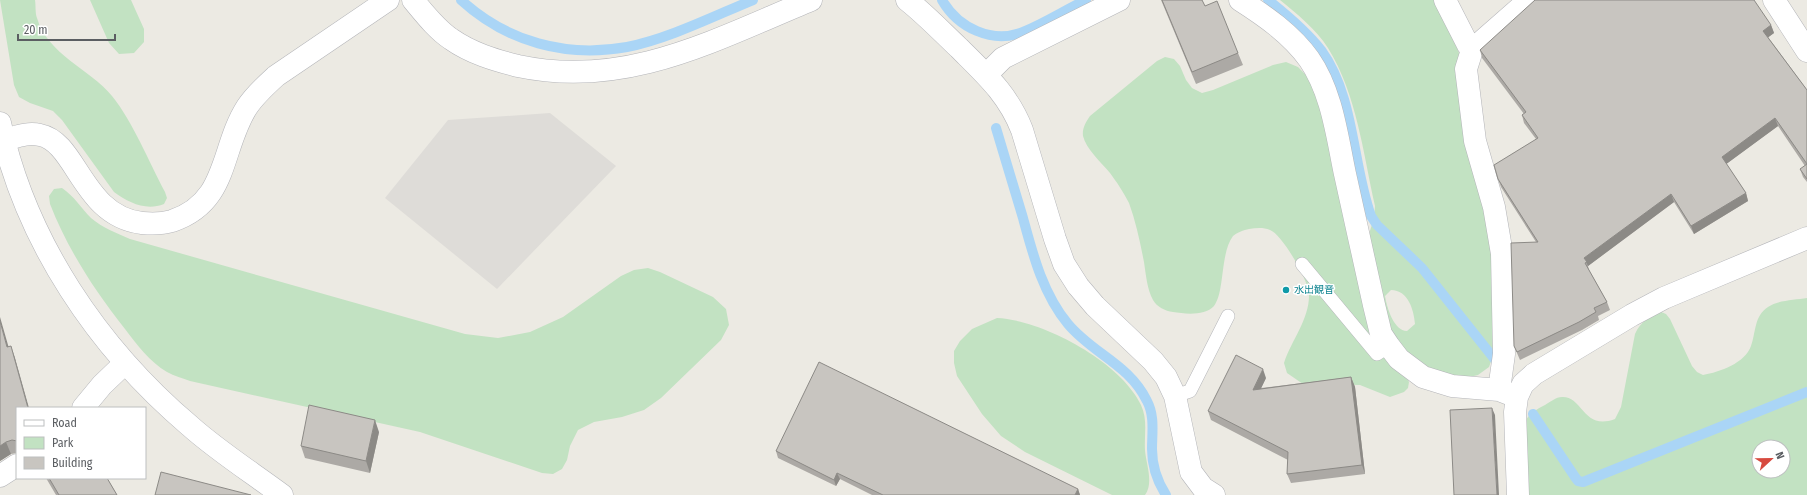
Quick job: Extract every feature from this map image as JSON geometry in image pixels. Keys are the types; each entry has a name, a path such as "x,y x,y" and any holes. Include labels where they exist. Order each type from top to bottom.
{"street":[{"path":"282,495 191,427 153,394 125,363 88,316 60,274 34,222 17,182 2,132 40,135 52,140 62,150 90,191 102,205 117,215 134,222 152,224 170,222 187,215 202,204 214,190 222,173 237,127 247,108 260,90 276,76 388,0"},
{"path":"413,0 428,18 450,38 475,54 504,63 533,69 562,72 591,72 627,68 677,55 811,0"},
{"path":"907,0 922,12 986,75 1007,99 1018,119 1064,264 1078,286 1095,306 1153,361 1166,377 1175,396 1191,472 1203,488 1214,495"},
{"path":"986,75 1003,58 1119,0"},
{"path":"1240,0 1260,12 1287,34 1309,59 1323,86 1333,118 1374,305 1382,334 1399,359 1423,377 1452,386 1508,394 1523,384 1534,374 1643,309 1681,290 1807,238"},
{"path":"1445,0 1472,50"},
{"path":"1518,495 1515,412 1508,394 1504,354 1502,254 1494,207 1478,157 1472,125 1466,69 1472,50 1529,0"},
{"path":"1774,0 1807,51"},
{"path":"84,407 102,385 125,363"},
{"path":"0,476 16,466"}],"lane":[{"path":"1302,264 1378,354 1389,346"},
{"path":"1175,396 1190,391 1228,316"}],"shaded area":[{"path":"550,113 616,166 497,289 385,198 448,120"}],"green space":[{"path":"0,0 35,0 37,18 42,31 50,42 103,86 120,106 165,192 167,198 164,204 151,207 138,205 126,200 114,192 62,120 53,111 30,103 19,97 14,85"},
{"path":"90,0 131,0 144,29 144,42 134,53 119,54 109,43"},
{"path":"1280,0 1434,0 1443,14 1459,53 1457,69 1465,143 1484,210 1492,255 1494,353 1489,367 1478,375 1465,378 1454,377 1427,368 1406,352 1390,330 1369,234 1374,218 1375,206 1363,145 1346,85 1338,66 1323,41 1312,28","holes":["1391,290 1397,291 1406,297 1413,313 1415,324 1407,331 1402,330 1395,323 1389,312 1386,301 1385,296"]},
{"path":"1165,57 1174,59 1180,66 1186,80 1192,88 1202,93 1213,90 1273,65 1286,62 1298,67 1307,76 1314,90 1406,377 1409,382 1408,388 1404,392 1390,397 1360,385 1303,384 1287,373 1284,363 1307,312 1309,293 1308,287 1294,258 1275,233 1270,230 1260,228 1249,229 1233,236 1226,252 1220,292 1214,306 1210,309 1195,314 1178,313 1164,310 1155,302 1148,287 1134,217 1129,203 1112,176 1087,146 1083,136 1083,130 1090,116 1157,61"},
{"path":"62,188 91,218 100,225 130,239 465,334 498,338 530,332 563,317 621,276 634,270 648,268 660,272 713,297 726,309 729,325 721,340 661,398 644,410 622,417 594,422 578,430 570,446 567,460 562,469 553,474 542,473 420,432 190,381 167,372 149,358 134,341 103,300 83,270 65,238 50,204 49,196 54,189"},
{"path":"1807,298 1807,495 1527,495 1526,420 1539,408 1560,397 1569,398 1590,417 1596,420 1604,421 1615,419 1621,407 1635,334 1645,320 1661,312 1666,314 1670,319 1692,366 1697,372 1703,375 1717,372 1738,362 1748,352 1751,346 1760,315 1768,307 1782,302"},
{"path":"997,318 1036,326 1079,346 1099,359 1117,374 1131,389 1141,405 1144,416 1145,450 1149,473 1149,485 1145,495 1112,495 1025,452 1001,436 982,414 957,376 954,363 954,351 960,341 972,329"}],"building":[{"path":"1162,0 1202,0 1205,6 1217,1 1238,53 1192,72"},
{"path":"1535,0 1754,0 1771,25 1763,31 1807,90 1807,164 1775,118 1722,157 1746,193 1691,226 1671,194 1584,258 1587,262 1585,263 1607,302 1594,308 1596,312 1579,322 1517,352 1514,346 1511,243 1538,242 1498,179 1494,165 1538,138 1522,115 1526,112 1480,50"},
{"path":"1807,164 1807,179 1800,169"},
{"path":"0,321 7,347 11,346 28,407 16,407 16,441 12,440 0,446"},
{"path":"1236,355 1263,369 1253,390 1351,377 1362,465 1287,474 1288,452 1208,411"},
{"path":"819,362 1078,489 1075,495 883,495 837,473 834,480 776,451"},
{"path":"309,405 375,420 366,461 301,446"},
{"path":"1492,408 1497,495 1454,495 1450,410"},
{"path":"161,472 251,495 155,495"},
{"path":"50,479 108,479 117,495 59,495"}],"waterway":[{"path":"461,0 479,15 498,27 518,36 538,43 560,48 582,50 604,50 627,47 658,39 753,0"},
{"path":"942,0 949,10 966,26 988,35 1000,36 1023,32 1086,0"},
{"path":"1268,0 1309,36 1321,50 1332,68 1347,109 1360,174 1371,216 1377,225 1422,268 1496,361"},
{"path":"996,128 1035,260 1045,287 1052,300 1068,324 1078,334 1121,368 1131,378 1139,388 1150,407 1153,431 1152,455 1154,467 1166,495"},
{"path":"1533,414 1575,477 1578,481 1583,482 1807,392"}],"place":[{"name":"水出観音","path":"1286,290"}]}
